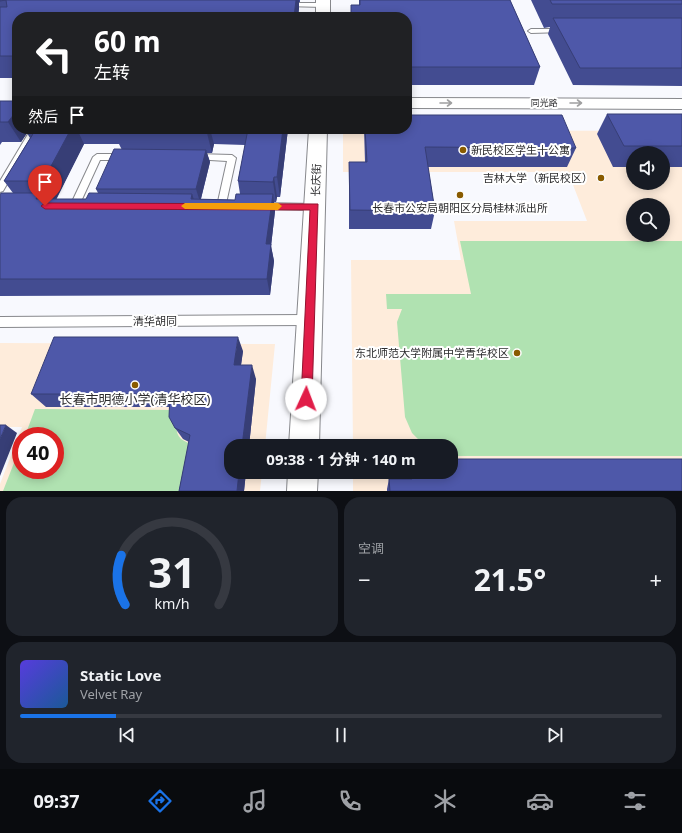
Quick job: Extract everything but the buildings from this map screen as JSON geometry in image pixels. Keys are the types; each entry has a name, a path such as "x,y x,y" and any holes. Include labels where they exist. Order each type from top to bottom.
{"street":[{"name":"同光路","path":"412,103 682,104"},
{"name":"长庆街","path":"304,439 318,134"},
{"path":"302,491 303,479"}],"lane":[{"path":"283,5 323,7"},
{"path":"531,31 571,31"},
{"path":"0,189 32,134"},
{"path":"75,206 97,157 137,157"},
{"path":"185,157 232,158 222,206"},
{"path":"253,206 315,207"},
{"name":"清华胡同","path":"0,322 310,320"}],"shaded area":[{"name":"东北师范大学附属中学青华校区","path":"412,130 682,131 682,491 353,491 353,479 458,479 458,439 353,439 351,260 461,260 454,221 587,221 568,172 343,172 343,134 412,134"},
{"name":"长春市明德小学(清华校区)","path":"0,343 275,344 266,439 224,439 224,479 261,479 260,491 0,491 0,484 12,453 12,479 64,479 64,427 0,427"}],"green space":[{"name":"东北师范大学附属中学青华校区","path":"460,241 682,241 682,456 458,456 458,439 418,439 412,433 405,417 397,322 402,309 387,309 386,294 471,294"},
{"path":"35,409 181,410 177,423 177,432 182,440 195,445 186,491 3,491 12,468 12,479 64,479 64,427 28,427"}],"slow traffic":[{"path":"185,206 278,206"}],"place":[{"name":"新民校区学生十公寓","path":"463,150"},
{"name":"吉林大学（新民校区）","path":"601,178"},
{"name":"长春市公安局朝阳区分局桂林派出所","path":"460,195"},
{"name":"东北师范大学附属中学青华校区","path":"517,353"},
{"name":"长春市明德小学(清华校区)","path":"135,385"}],"route":[{"path":"45,206 315,207 306,399"}]}
